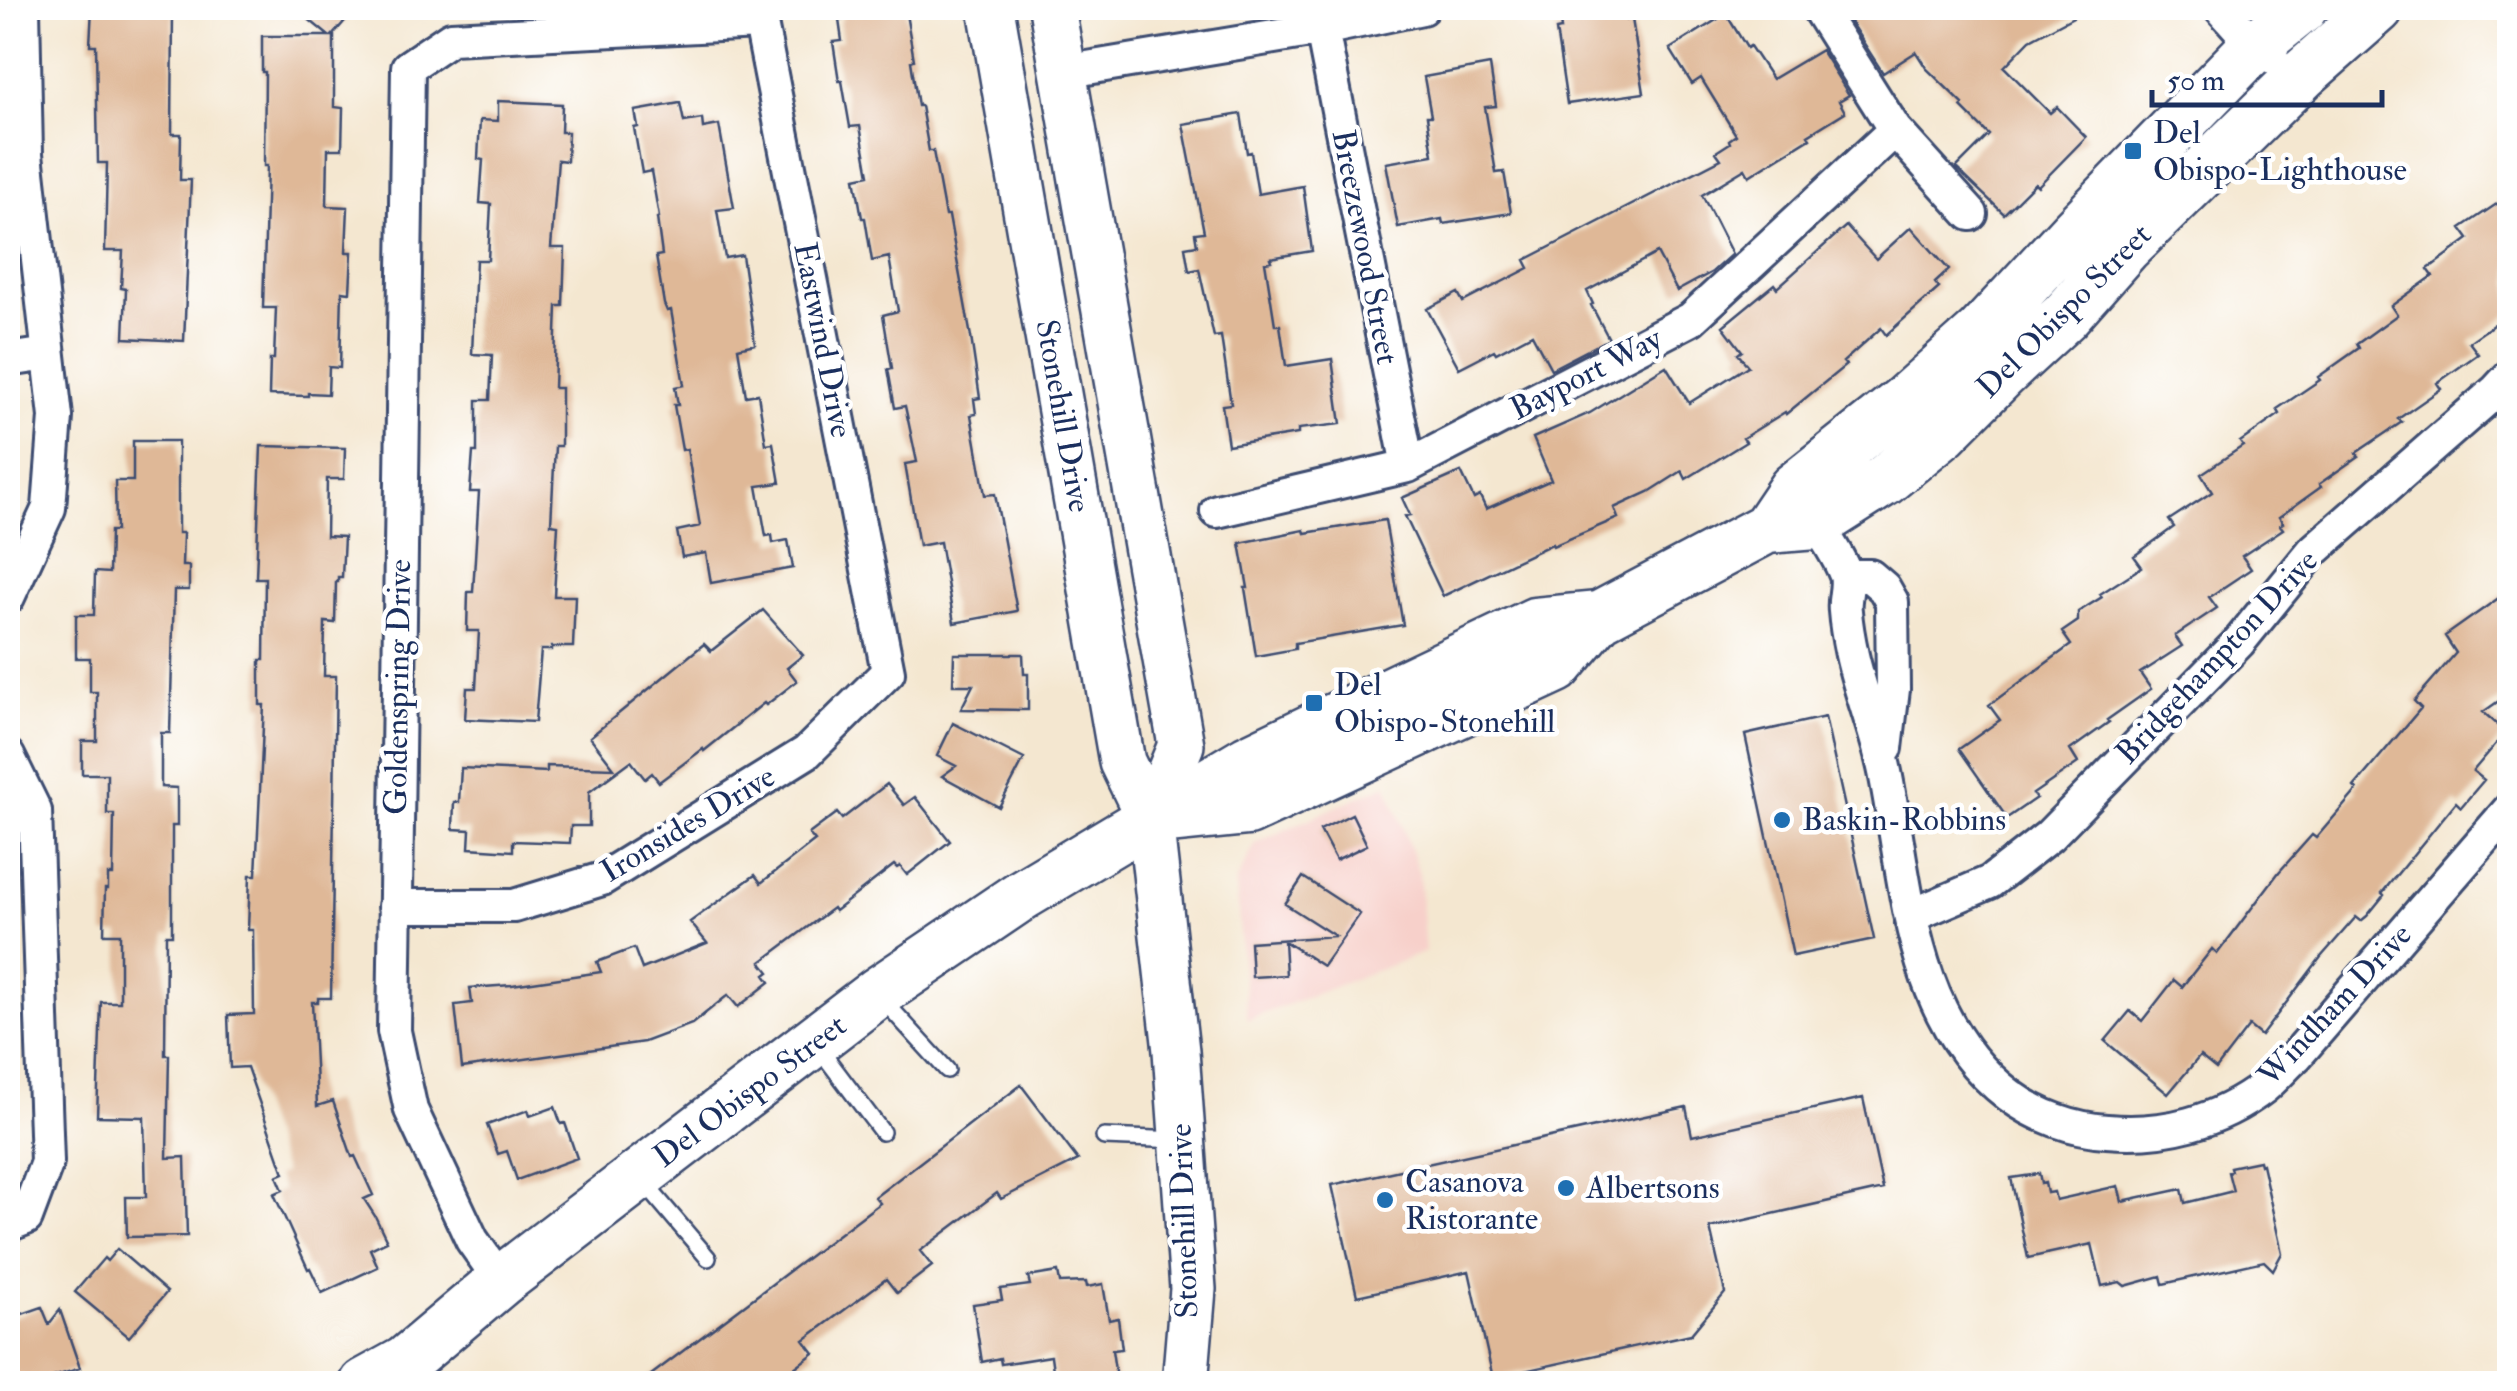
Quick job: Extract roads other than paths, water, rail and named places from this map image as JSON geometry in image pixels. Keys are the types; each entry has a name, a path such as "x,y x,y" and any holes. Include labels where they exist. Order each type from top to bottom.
{"main road":[{"name":"Stonehill Drive","path":"1052,8 1181,745 1150,820"},
{"name":"Del Obispo Street","path":"1792,514 1904,400 1980,334 2255,46 2302,8"},
{"name":"Del Obispo Street","path":"365,1384 405,1362 501,1282 877,994 1022,895 1248,760 1535,623 1600,616 1792,514 1885,480 1944,432 2065,316 2126,247 2302,75 2378,8"},
{"name":"Stonehill Drive","path":"991,10 1122,762 1150,820 1176,1052 1193,1289 1185,1384"},
{"path":"991,10 1063,72"}],"street":[{"path":"8,597 49,508 56,417 26,154 23,8"},
{"path":"1063,72 1322,29 1422,8"},
{"path":"1818,8 1894,130 1971,214"},
{"path":"2221,8 2255,46 2302,75"},
{"name":"Goldenspring Drive","path":"501,1282 472,1240 411,1110 394,1031 408,67 451,38 759,15"},
{"name":"Eastwind Drive","path":"759,15 888,672"},
{"name":"Breezewood Street","path":"1322,29 1408,466"},
{"name":"Bayport Way","path":"1217,510 1408,466 1691,319 1894,130"},
{"path":"8,360 48,354"},
{"name":"Bridgehampton Drive","path":"1911,916 1990,882 2049,836 2239,642 2313,551 2510,376"},
{"path":"1792,514 1847,576"},
{"name":"Windham Drive","path":"1884,768 1893,689 1892,602 1870,576 1847,576 1844,608 1853,659 1884,768 1924,970 1939,1011 1960,1047 1989,1080 2022,1105 2060,1122 2132,1134 2202,1121 2264,1087 2296,1056 2510,809"},
{"name":"Ironsides Drive","path":"395,906 514,906 602,879 807,752 888,672"},
{"path":"8,756 35,811 47,1162 26,1218 8,1224"}],"lane":[{"path":"877,994 947,1070"},
{"path":"814,1042 882,1132"},
{"path":"1104,1136 1182,1140"},
{"path":"638,1176 708,1258"}],"place":[{"name":"Del Obispo-Lighthouse","path":"2133,151"},
{"name":"Del Obispo-Stonehill","path":"1314,703"},
{"name":"Baskin-Robbins","path":"1782,820"},
{"name":"Albertsons","path":"1566,1188"},
{"name":"Casanova Ristorante","path":"1385,1200"}]}
